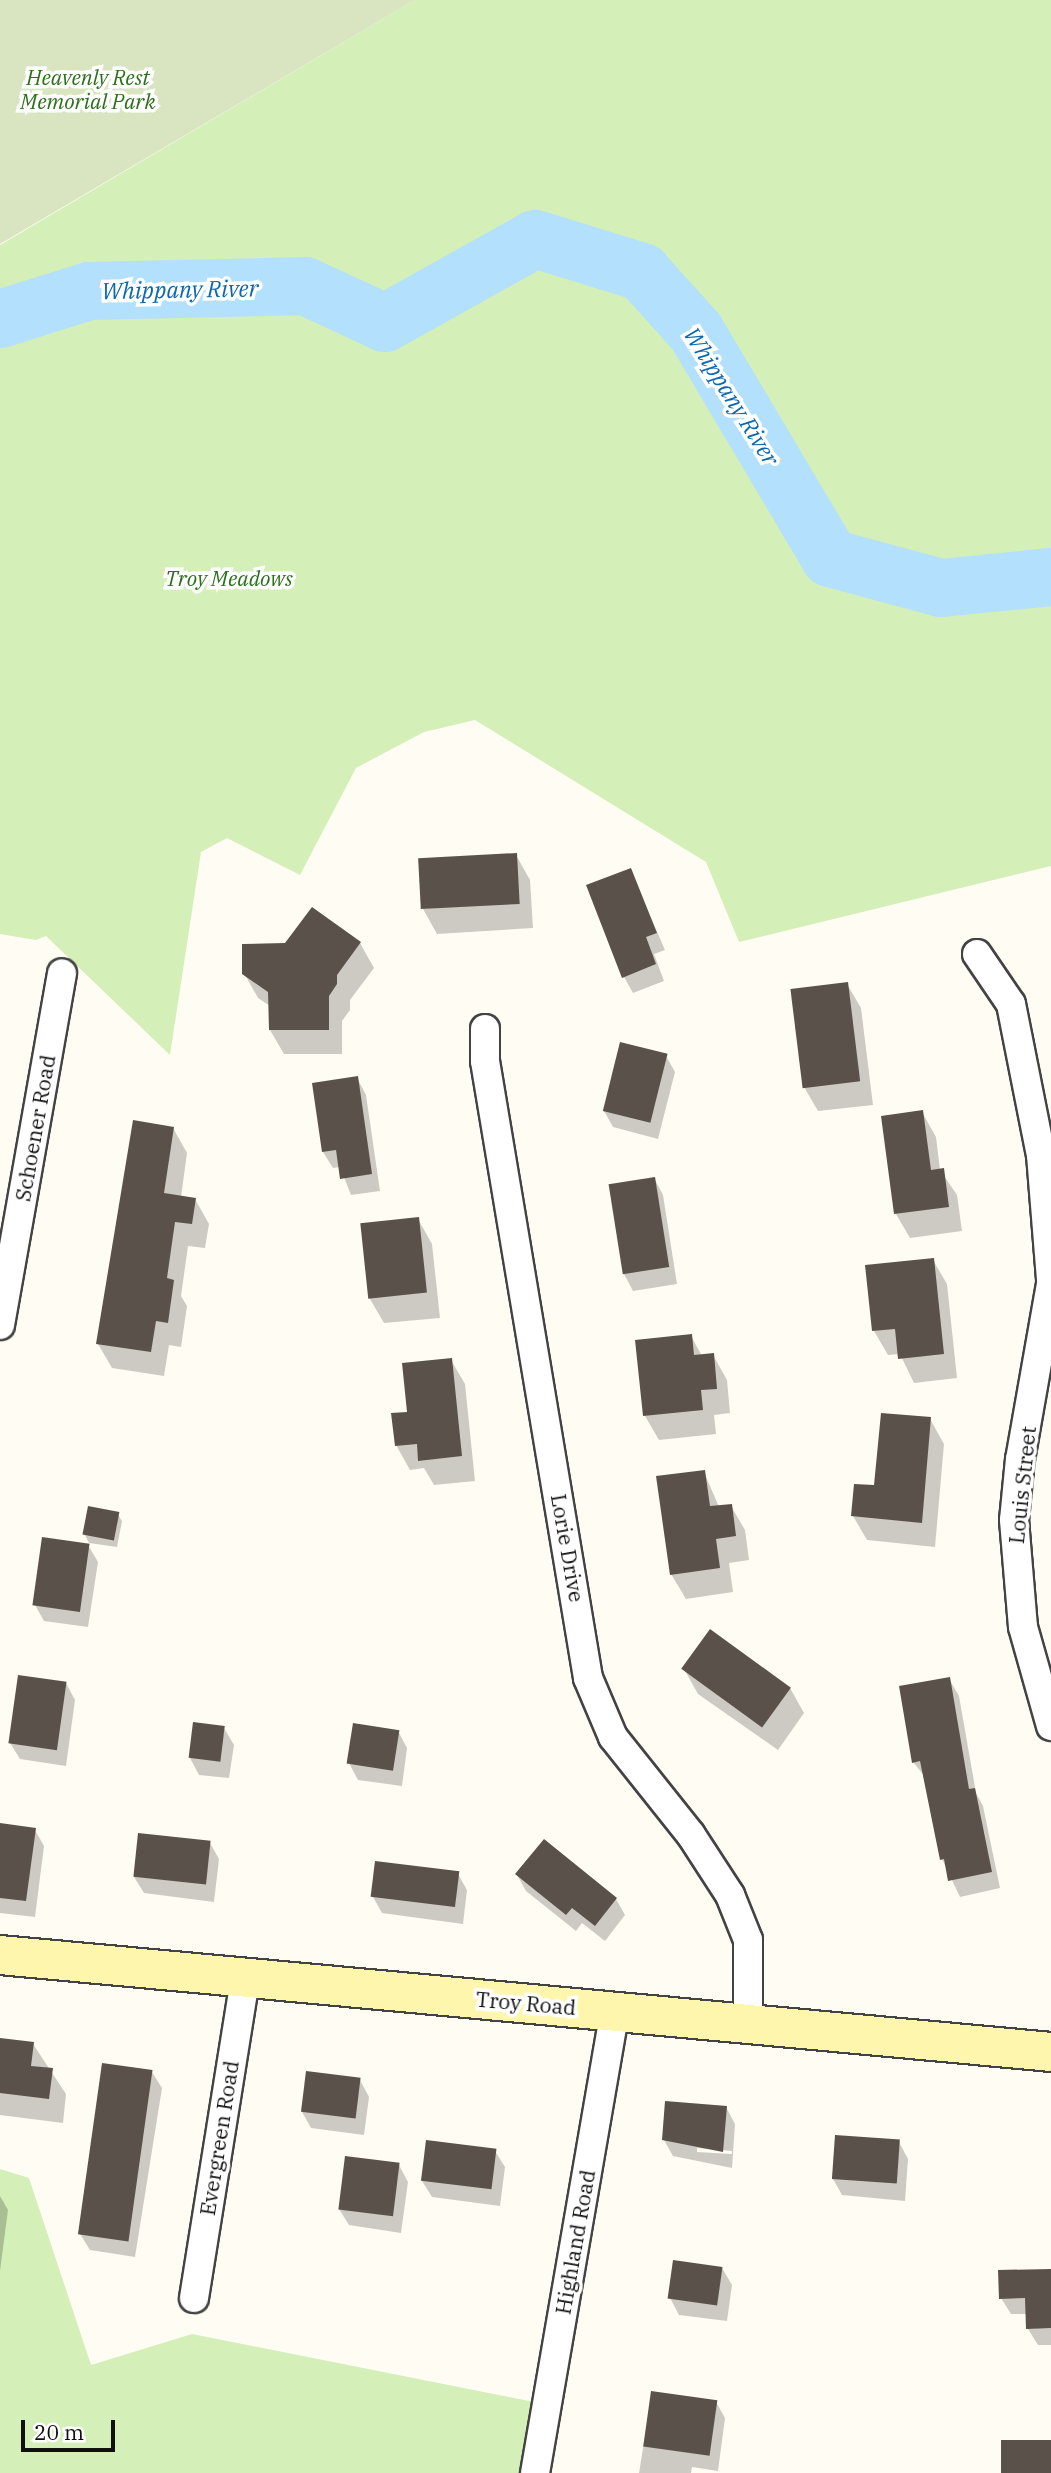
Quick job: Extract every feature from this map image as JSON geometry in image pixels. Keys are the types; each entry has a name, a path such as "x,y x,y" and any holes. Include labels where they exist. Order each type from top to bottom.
{"street":[{"name":"Louis Street","path":"977,954 1011,1004 1041,1155 1051,1282 1020,1459 1014,1520 1023,1627 1047,1699 1051,1726"},
{"name":"Schoener Road","path":"0,1325 62,973"},
{"name":"Lorie Drive","path":"485,1030 485,1061 588,1678 613,1737 691,1835 730,1895 748,1940 748,2024"},
{"name":"Troy Road","path":"0,1955 1051,2052"},
{"name":"Evergreen Road","path":"194,2298 245,1978"},
{"name":"Highland Road","path":"535,2473 615,2011"}],"green space":[{"name":"Heavenly Rest Memorial Park","path":"0,0 415,0 0,244"},
{"name":"Troy Meadows","path":"415,0 1051,0 1051,866 739,942 706,862 475,720 424,732 356,768 300,875 227,838 201,852 170,1055 46,936 36,940 0,934 0,245"},
{"path":"0,2169 29,2178 91,2365 192,2334 539,2403 527,2473 0,2473"}],"building":[{"path":"517,853 520,904 421,909 418,858"},
{"path":"631,868 657,933 646,937 656,964 622,978 586,885"},
{"path":"312,907 361,942 337,975 337,984 329,996 329,1030 269,1030 268,992 242,974 242,944 285,943"},
{"path":"848,982 860,1081 803,1088 790,989"},
{"path":"620,1042 668,1054 650,1123 603,1111"},
{"path":"358,1076 372,1174 340,1179 336,1150 322,1152 312,1083"},
{"path":"923,1110 931,1170 944,1168 949,1207 894,1214 881,1116"},
{"path":"133,1120 174,1127 164,1193 196,1198 192,1224 175,1222 167,1278 174,1280 168,1323 156,1321 151,1352 96,1344"},
{"path":"655,1177 669,1267 623,1274 609,1184"},
{"path":"419,1217 427,1293 368,1299 360,1223"},
{"path":"934,1258 944,1354 898,1359 895,1329 872,1331 865,1265"},
{"path":"692,1334 694,1355 714,1353 717,1389 701,1390 703,1410 643,1416 635,1340"},
{"path":"452,1358 462,1456 418,1461 417,1444 395,1446 391,1413 407,1412 402,1363"},
{"path":"881,1413 931,1417 922,1523 851,1516 854,1484 874,1485"},
{"path":"705,1470 710,1506 732,1504 736,1536 716,1539 720,1568 670,1575 656,1476"},
{"path":"88,1506 119,1512 114,1541 82,1534"},
{"path":"42,1537 90,1544 80,1612 32,1605"},
{"path":"710,1629 791,1688 762,1727 681,1669"},
{"path":"18,1675 67,1682 57,1750 8,1743"},
{"path":"950,1677 969,1789 975,1788 992,1872 948,1881 944,1859 940,1860 920,1761 912,1763 899,1686"},
{"path":"193,1722 225,1726 220,1762 189,1758"},
{"path":"353,1723 399,1730 393,1771 347,1763"},
{"path":"0,1823 36,1828 26,1901 0,1898"},
{"path":"138,1833 211,1841 206,1884 133,1877"},
{"path":"544,1839 617,1898 595,1926 572,1908 566,1915 515,1874"},
{"path":"375,1861 459,1871 455,1907 371,1897"},
{"path":"0,2038 34,2042 31,2066 53,2068 49,2099 0,2093"},
{"path":"102,2063 153,2070 128,2241 78,2234"},
{"path":"306,2071 361,2078 356,2118 301,2112"},
{"path":"665,2101 727,2106 723,2152 662,2140"},
{"path":"835,2135 900,2140 897,2183 832,2179"},
{"path":"426,2140 496,2149 491,2189 421,2181"},
{"path":"345,2156 400,2163 393,2216 338,2210"},
{"path":"673,2260 723,2267 717,2306 668,2299"},
{"path":"1051,2269 1051,2328 1026,2329 1025,2298 999,2299 998,2270"},
{"path":"651,2391 717,2400 710,2456 643,2446"},
{"path":"1001,2440 1051,2440 1051,2473 1001,2473"}],"waterway":[{"name":"Whippany River","path":"0,319 89,291 305,286 385,323 535,239 642,272 696,332 830,558 941,588 1051,577"}]}
